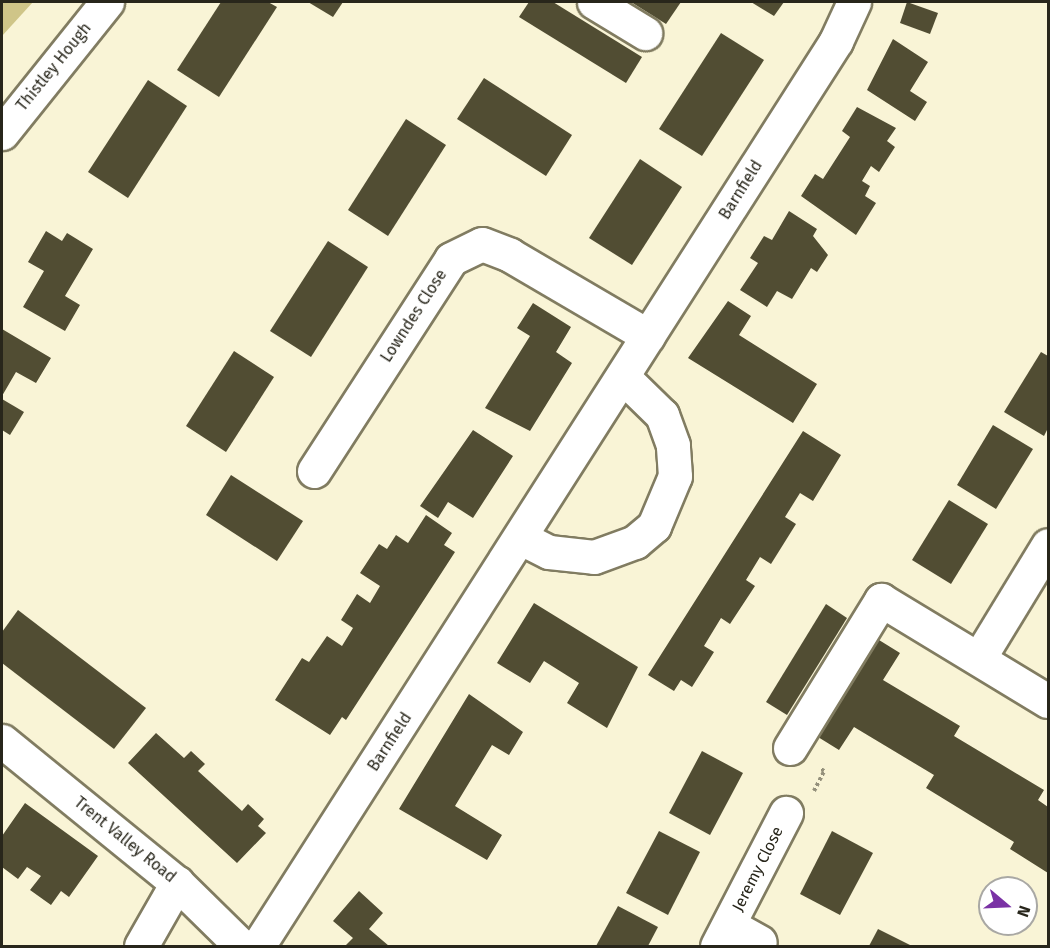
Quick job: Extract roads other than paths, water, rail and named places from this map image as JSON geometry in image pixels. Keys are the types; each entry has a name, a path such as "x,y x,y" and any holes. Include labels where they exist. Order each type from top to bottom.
{"street":[{"name":"Thistley Hough","path":"2,133 107,2"},
{"path":"594,2 645,33"},
{"name":"Barnfield","path":"258,946 521,538 836,41 854,2"},
{"name":"Lowndes Close","path":"314,471 451,259 482,244 510,255 648,336"},
{"path":"521,538 549,552 594,556 635,542 654,526 675,476 673,445 662,415 623,377"},
{"path":"979,658 1048,545"},
{"path":"790,748 881,600 1048,700"},
{"name":"Trent Valley Road","path":"2,741 177,883 241,946"},
{"name":"Jeremy Close","path":"760,942 723,936 786,813"},
{"path":"141,946 177,883"}]}
